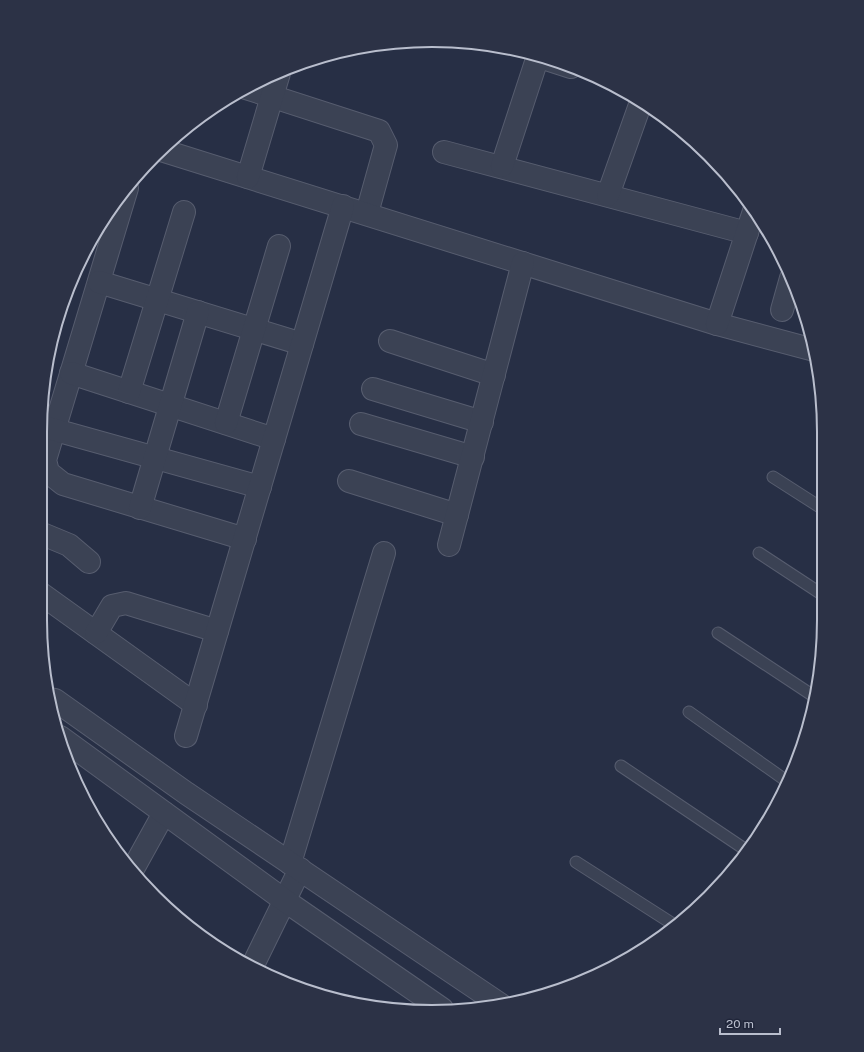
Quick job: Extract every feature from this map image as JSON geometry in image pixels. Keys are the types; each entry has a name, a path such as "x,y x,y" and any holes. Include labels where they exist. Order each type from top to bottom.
{"street":[{"path":"502,166 536,61"},
{"path":"248,176 277,80"},
{"path":"255,91 379,131 386,145 367,213"},
{"path":"608,195 639,108"},
{"path":"168,152 367,213 717,324 808,348"},
{"path":"444,152 502,166 747,232"},
{"path":"47,439 48,428 72,373 122,205"},
{"path":"186,736 343,206"},
{"path":"129,392 184,212"},
{"path":"717,324 752,218"},
{"path":"226,423 279,246"},
{"path":"450,545 523,263"},
{"path":"99,282 302,344"},
{"path":"782,310 789,287"},
{"path":"140,508 198,312"},
{"path":"390,341 494,375"},
{"path":"72,373 274,439"},
{"path":"373,389 482,422"},
{"path":"361,424 473,457"},
{"path":"48,428 260,487"},
{"path":"47,468 48,472 63,484 245,539"},
{"path":"349,481 457,516"},
{"path":"47,536 69,545 90,562"},
{"path":"255,961 284,900 295,866 384,553"},
{"path":"47,598 196,704"},
{"path":"96,633 112,606 126,603 217,631"},
{"path":"55,700 186,793 493,1000"},
{"path":"68,747 140,794 284,900 436,1005"},
{"path":"135,865 164,813"}],"lane":[{"path":"773,477 817,505"},
{"path":"759,553 817,591"},
{"path":"718,633 810,694"},
{"path":"688,712 783,778"},
{"path":"621,766 742,847"},
{"path":"576,862 670,922"}]}
